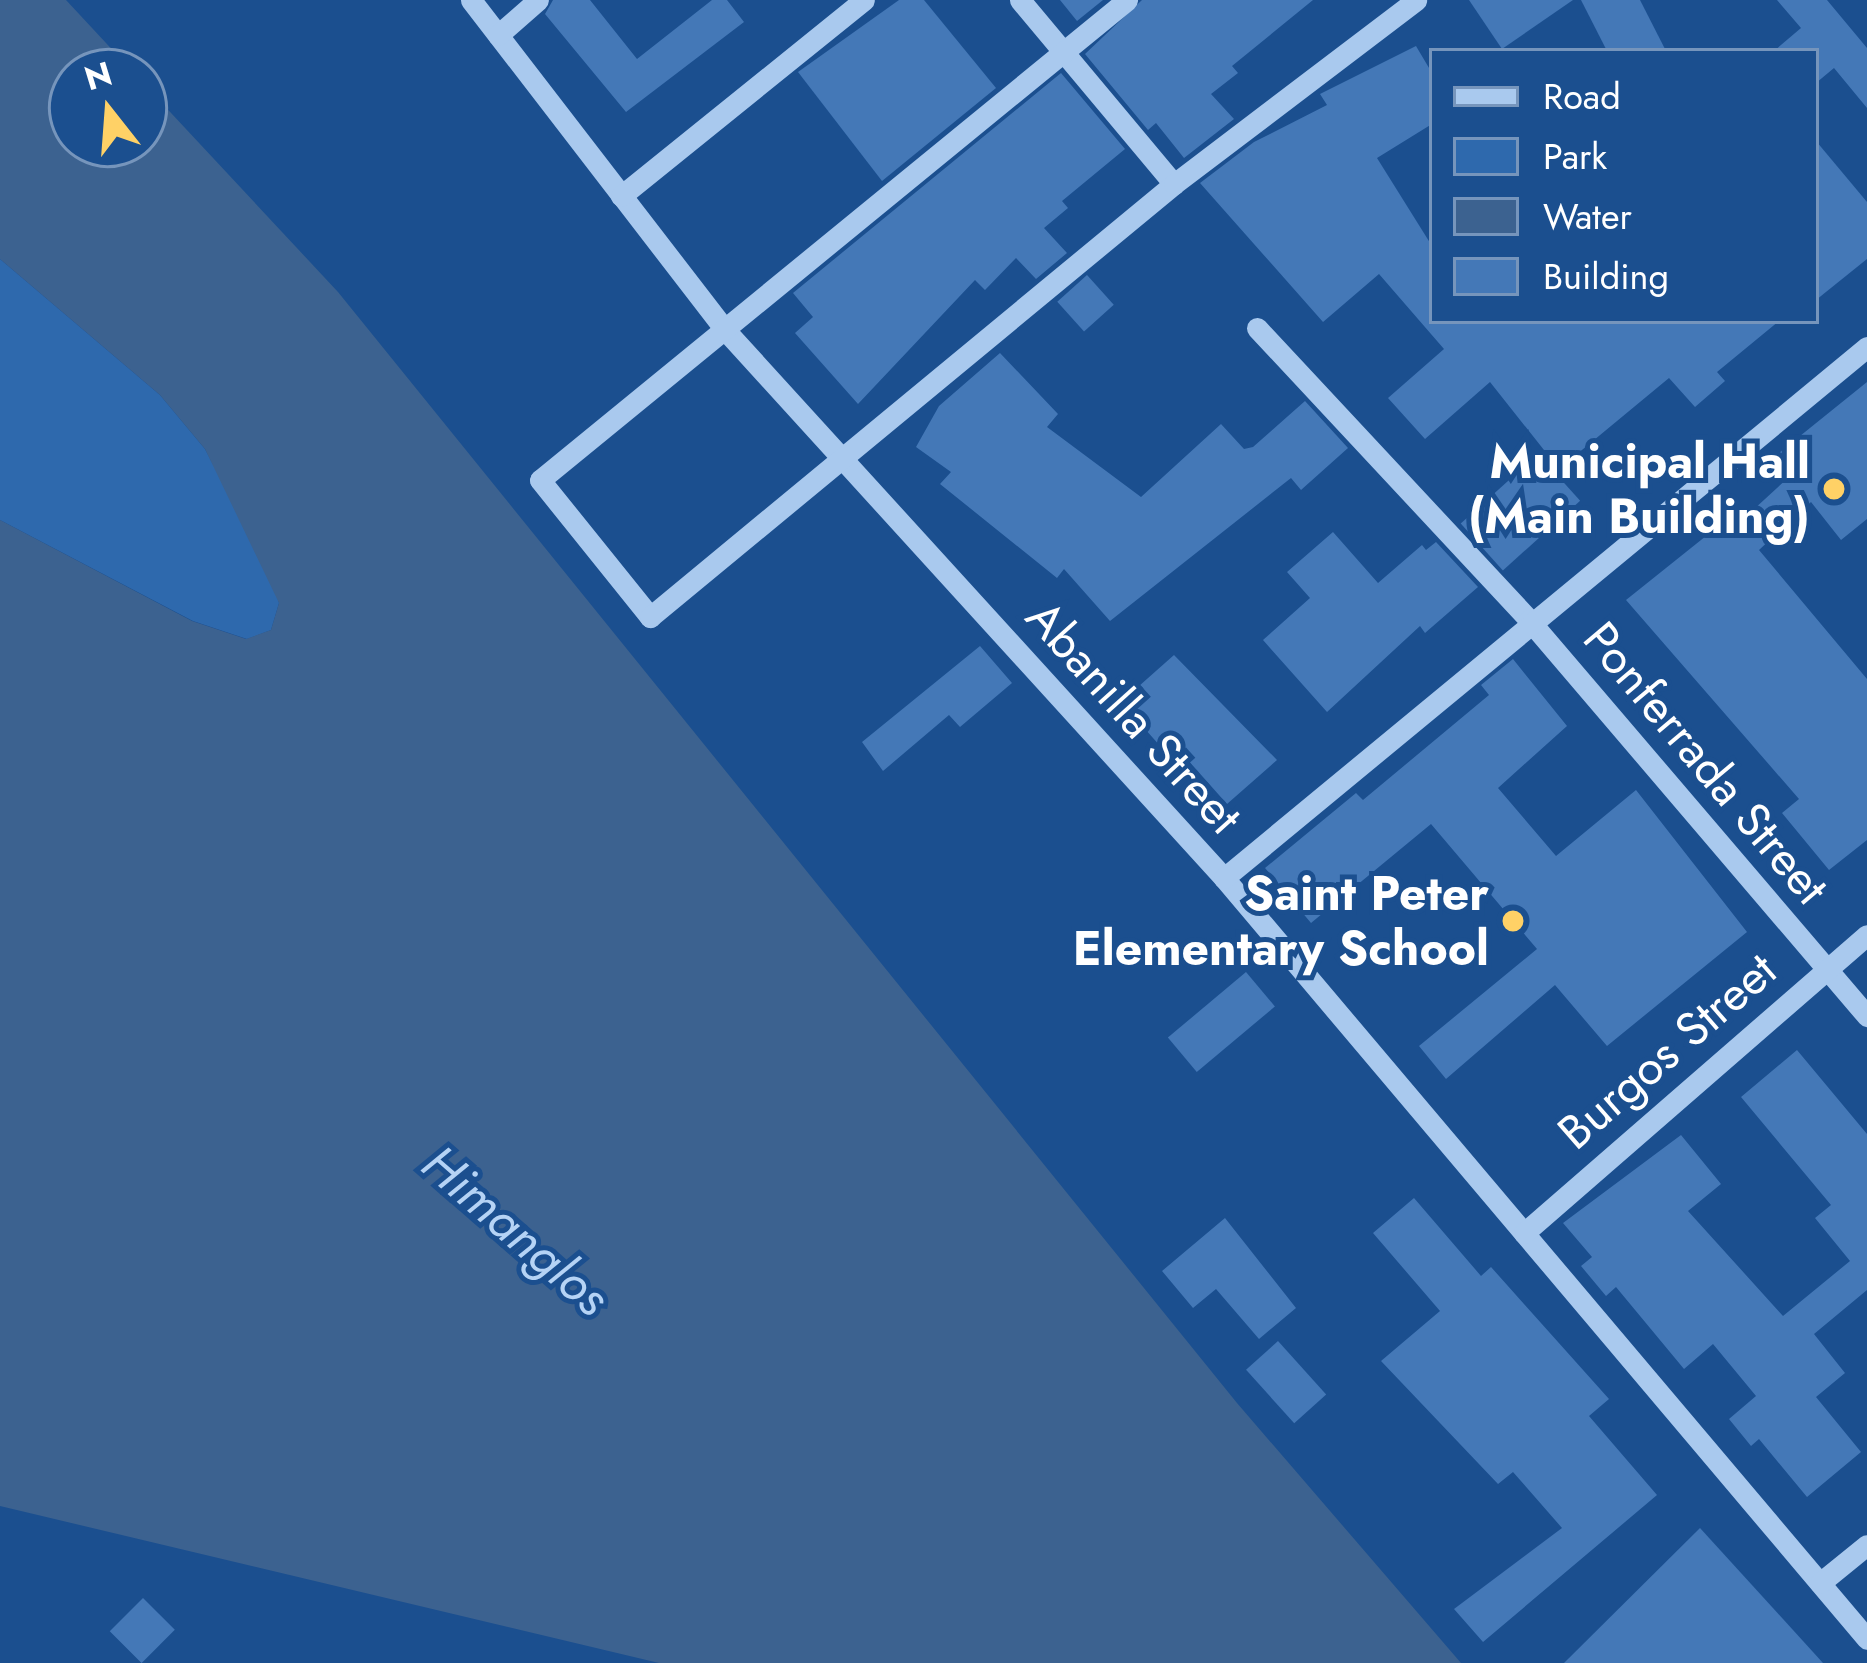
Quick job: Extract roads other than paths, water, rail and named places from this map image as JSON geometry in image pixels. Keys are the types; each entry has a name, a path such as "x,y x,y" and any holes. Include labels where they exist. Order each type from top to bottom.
{"street":[{"name":"Abanilla Street","path":"471,0 726,332 1224,878 1867,1640"},
{"path":"498,35 538,0"},
{"path":"622,196 864,0"},
{"path":"1020,0 1174,184"},
{"path":"1127,0 540,480 650,617 844,462 1174,184 1416,0"},
{"name":"Ponferrada Street","path":"1257,328 1529,620 1867,1016"},
{"path":"1224,878 1529,620 1867,347"},
{"name":"Burgos Street","path":"1524,1232 1867,935"},
{"path":"1820,1583 1867,1545"}],"water":[{"name":"Himanglos","path":"0,0 66,0 111,48 48,48 48,168 168,168 168,110 338,292 1237,1403 1461,1663 659,1663 0,1506 0,520 192,621 246,639 271,630 279,603 205,449 160,395 0,259"}],"place":[{"name":"Municipal Hall (Main Building)","path":"1834,489"},
{"name":"Saint Peter Elementary School","path":"1513,921"}]}
